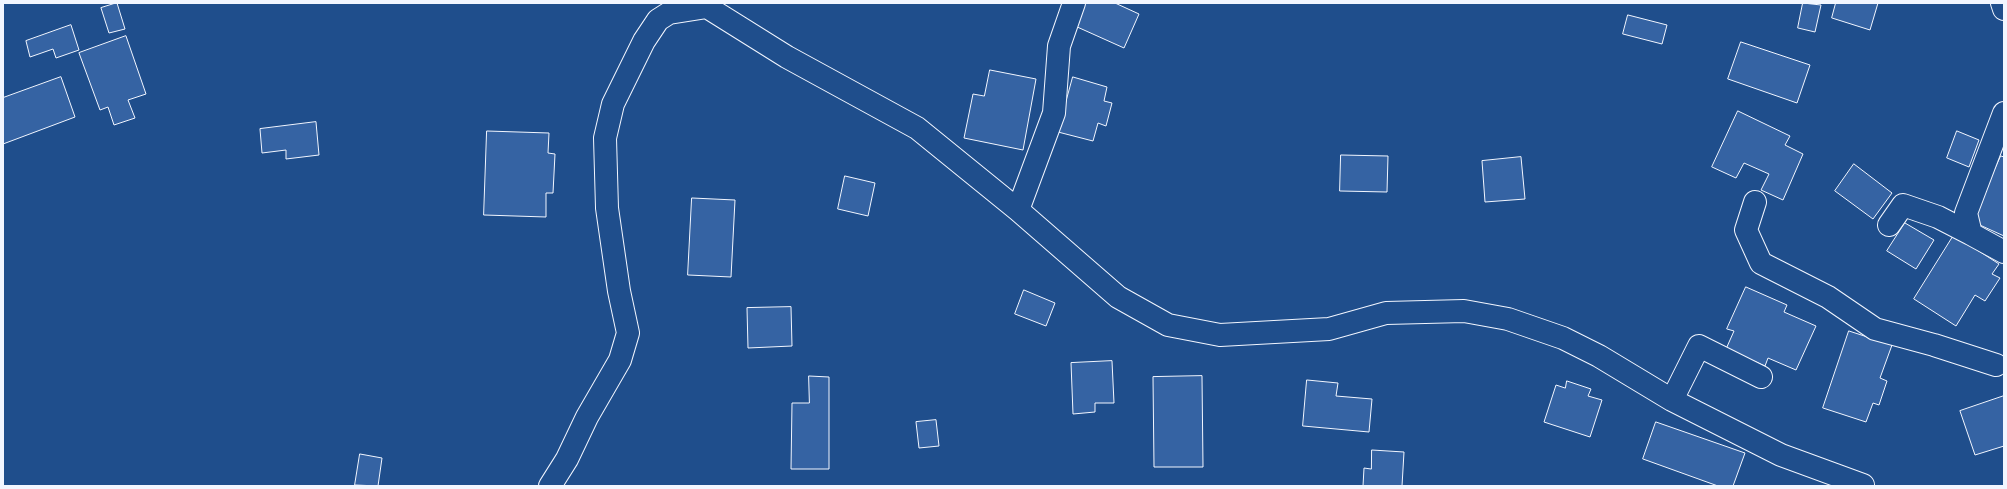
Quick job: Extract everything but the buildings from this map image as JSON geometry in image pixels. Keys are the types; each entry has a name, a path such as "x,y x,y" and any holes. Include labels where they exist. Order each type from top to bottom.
{"street":[{"path":"1018,210 1054,113 1059,46 1074,3"},
{"path":"2002,3 2004,9"},
{"path":"550,486 567,459 587,417 620,360 628,333 619,291 607,208 605,138 613,104 644,41 658,20 669,13 706,5 787,57 917,128 1018,210 1118,297 1168,324 1220,335 1329,329 1386,314 1464,311 1508,319 1563,338 1599,356 1672,400 1781,455 1864,486"},
{"path":"1971,234 1966,213 2004,114"},
{"path":"1755,202 1746,230 1761,263 1828,296 1875,329 2001,362"},
{"path":"1889,225 1903,205 1938,217 2004,252"},
{"path":"1672,400 1699,346 1761,377"}]}
